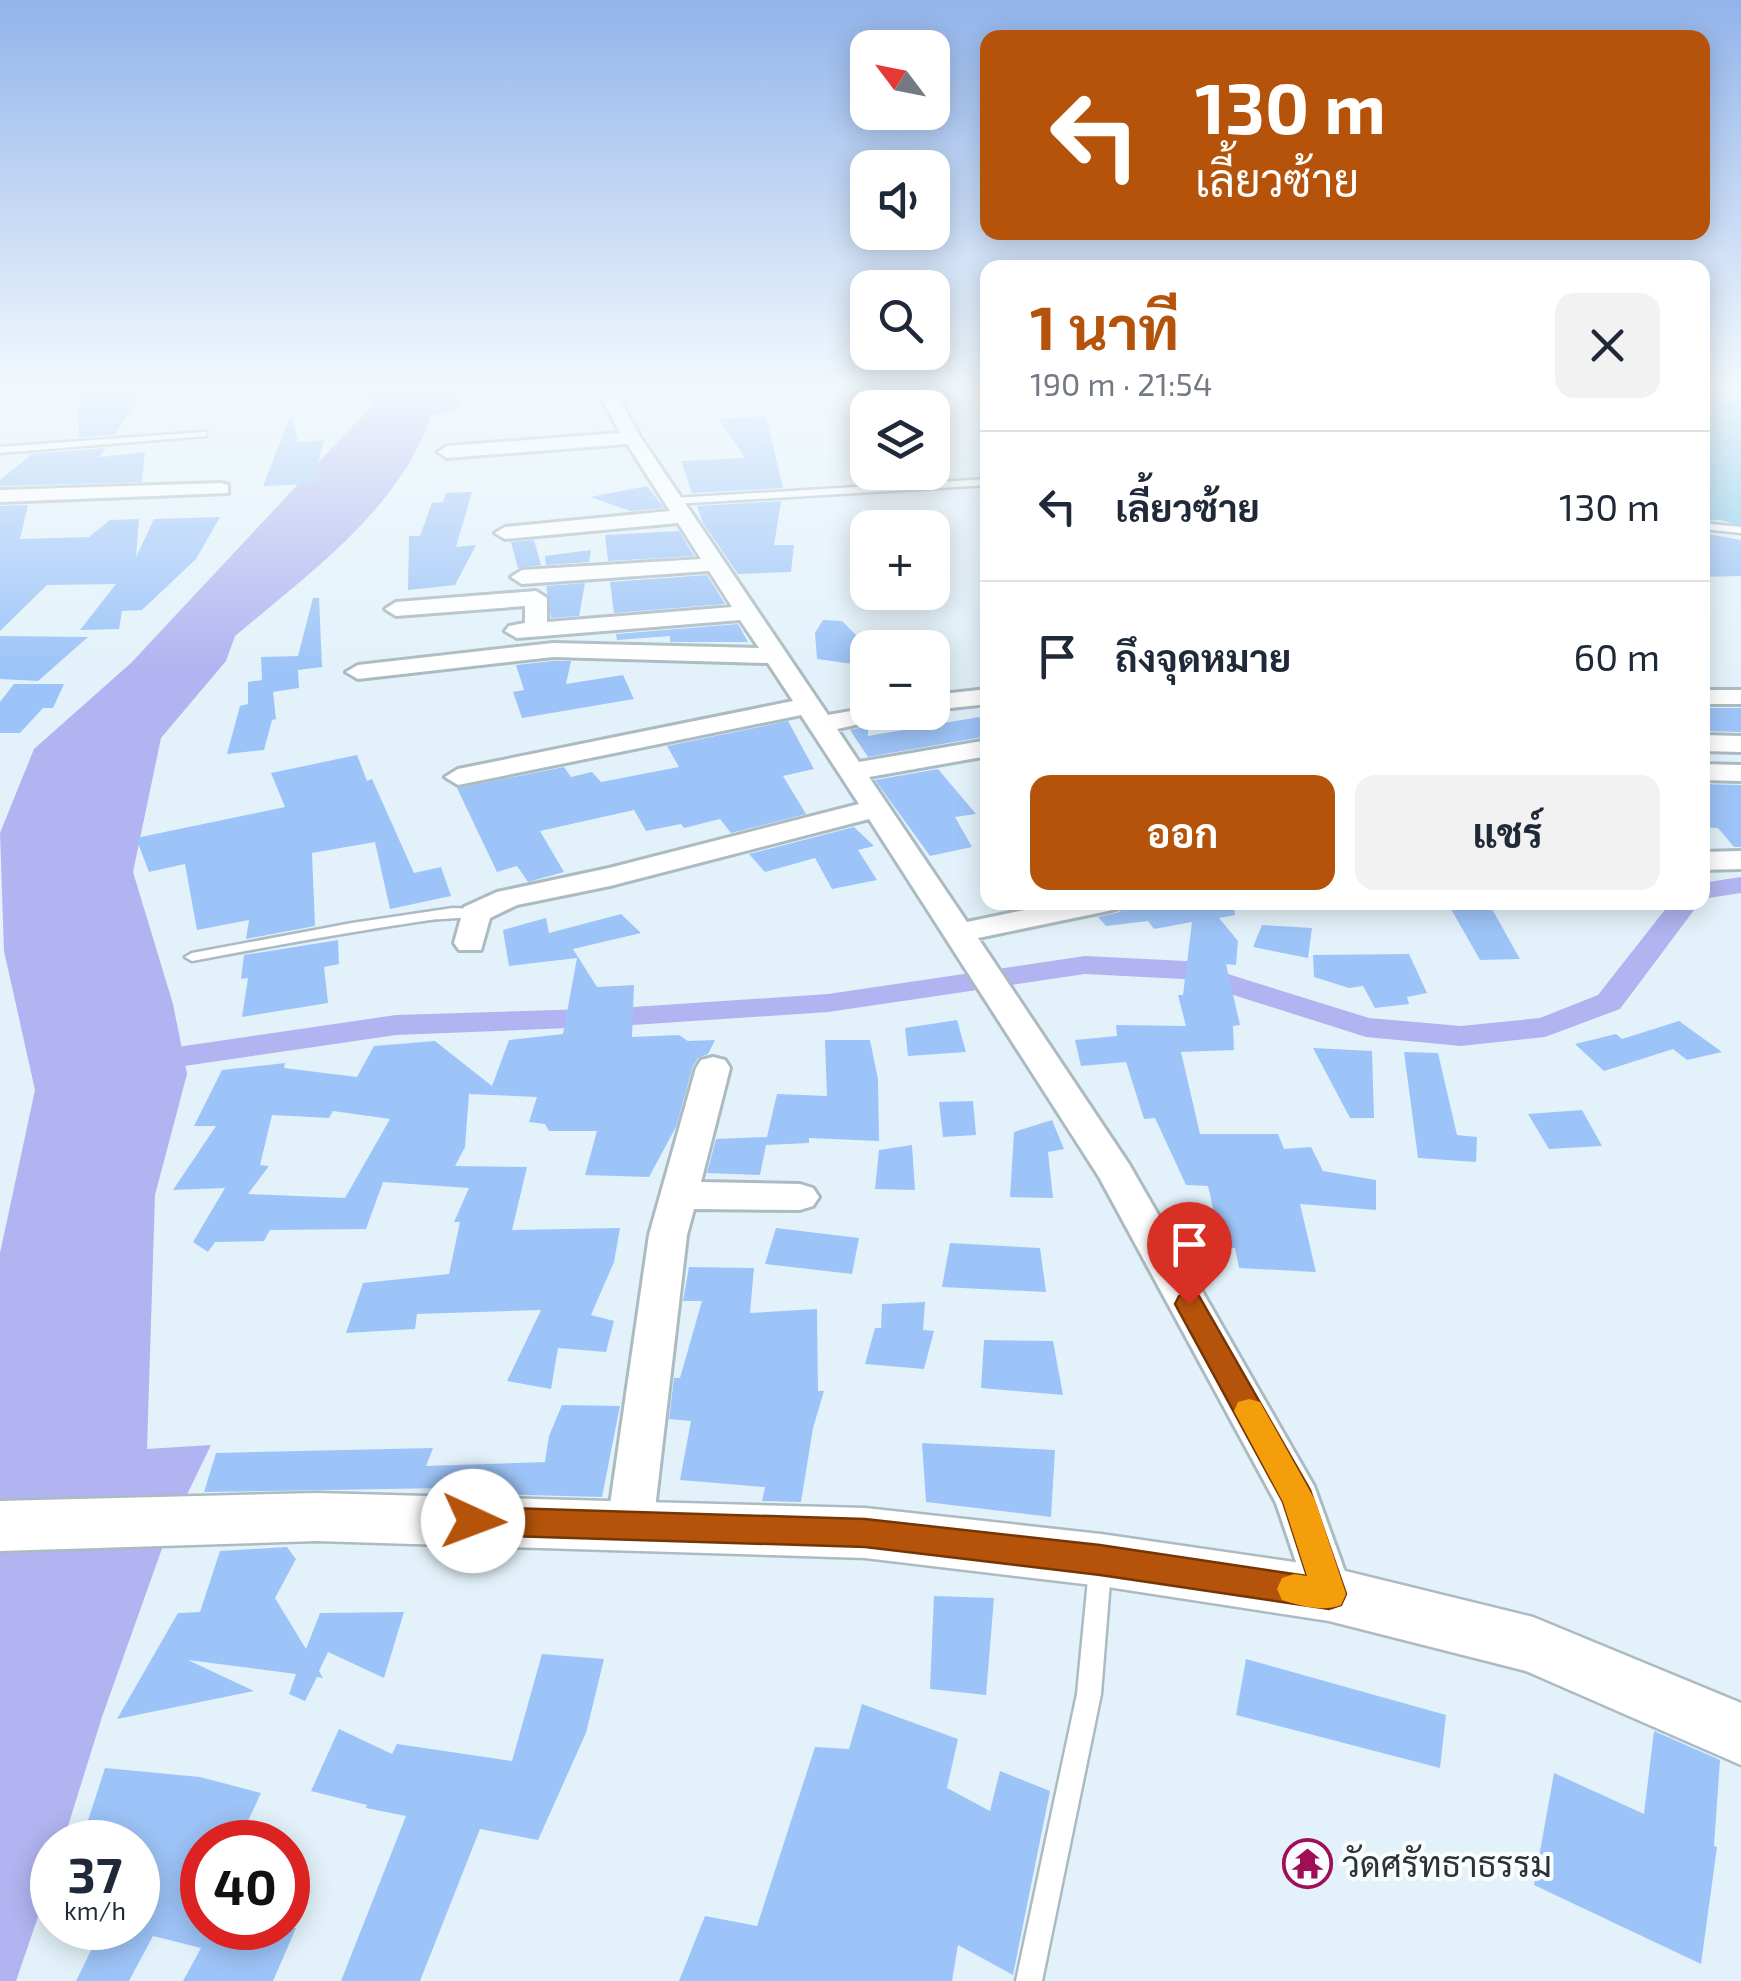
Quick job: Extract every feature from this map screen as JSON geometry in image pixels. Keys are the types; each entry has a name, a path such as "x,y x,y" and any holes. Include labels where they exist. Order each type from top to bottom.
{"street":[{"path":"662,482 849,772 1013,1010 1116,1172 1298,1500 1329,1594"},
{"path":"0,496 221,489"},
{"path":"505,533 680,508"},
{"path":"522,576 716,564"},
{"path":"396,608 536,598 536,629"},
{"path":"411,643 746,613"},
{"path":"358,672 553,650 777,656"},
{"path":"950,701 980,697"},
{"path":"1710,697 1741,698"},
{"path":"458,776 813,716 850,714"},
{"path":"1710,744 1741,744"},
{"path":"849,772 980,749"},
{"path":"1710,772 1741,772"},
{"path":"472,928 508,898 874,810"},
{"path":"1710,861 1741,860"},
{"path":"960,935 1072,910"},
{"path":"630,1526 676,1195 713,1068"},
{"path":"676,1195 800,1197"},
{"path":"0,1526 317,1517 865,1533 1100,1560 1329,1594 1534,1645 1741,1734"}],"lane":[{"path":"680,508 980,483"},
{"path":"1710,527 1741,530"},
{"path":"192,958 352,926 453,912 472,928"},
{"path":"1029,1981 1088,1694 1100,1560"}],"shaded area":[{"path":"300,482 396,482 348,538 235,636 226,661 161,738 133,872 173,1004 187,1074 155,1195 147,1449 211,1445 165,1540 70,1820 30,1820 30,1940 16,1981 0,1981 0,1253 35,1090 4,951 0,833 34,749 131,663"},
{"path":"1710,482 1741,482 1741,526 1710,521"}],"building":[{"path":"0,482 126,482 0,486"},
{"path":"264,482 313,482 313,484 263,486"},
{"path":"688,482 782,482 783,488 692,493"},
{"path":"647,486 664,508 630,511 591,497"},
{"path":"472,492 456,547 476,545 455,585 408,590 409,536 420,536 432,503 443,502 446,493"},
{"path":"781,501 774,545 794,545 791,572 738,574 703,523 697,506"},
{"path":"28,505 20,539 89,537 110,520 139,519 136,557 154,519 220,517 196,559 142,610 122,611 119,629 80,630 116,584 47,585 0,631 0,506"},
{"path":"679,531 694,556 608,561 605,535"},
{"path":"1710,534 1741,540 1741,576 1710,577"},
{"path":"534,540 541,565 518,568 511,542"},
{"path":"591,550 589,562 546,565 545,556"},
{"path":"707,575 725,604 614,613 610,582"},
{"path":"585,583 579,616 551,618 546,586"},
{"path":"313,598 319,598 322,667 298,670 299,688 273,692 276,719 272,720 264,750 227,754 240,706 248,704 248,682 262,680 261,657 298,656"},
{"path":"823,620 842,621 851,630 850,664 817,659 815,633"},
{"path":"738,624 748,642 670,642 670,636 617,640 616,634"},
{"path":"0,636 88,637 38,681 0,679"},
{"path":"571,661 566,684 623,675 634,699 522,718 513,692 524,690 516,665"},
{"path":"14,684 64,684 53,708 43,708 20,733 0,733 0,702"},
{"path":"1710,708 1741,708 1741,732 1710,731"},
{"path":"980,718 980,737 868,757 850,730 868,730 868,736 903,730 950,730 950,722"},
{"path":"788,721 814,769 783,776 806,814 731,833 720,819 684,828 681,824 646,831 634,810 540,831 564,872 528,882 517,866 497,872 457,788 564,767 571,777 592,772 601,782 679,767 667,746"},
{"path":"357,755 367,781 372,779 414,873 441,867 451,896 390,909 375,842 312,853 315,926 246,939 249,920 197,930 185,864 149,872 136,838 285,807 271,773"},
{"path":"938,769 976,814 955,817 972,847 930,856 875,780"},
{"path":"1710,784 1741,785 1741,847 1734,847 1718,828 1710,828"},
{"path":"854,827 874,846 858,850 877,880 832,889 815,858 765,872 749,854"},
{"path":"1235,910 1235,915 1219,918 1238,941 1236,965 1226,964 1240,1025 1233,1026 1234,1050 1181,1052 1200,1134 1278,1134 1284,1149 1311,1147 1323,1171 1376,1180 1376,1210 1300,1204 1316,1272 1239,1268 1235,1248 1222,1248 1208,1186 1186,1185 1155,1118 1144,1119 1126,1062 1081,1066 1075,1040 1117,1036 1116,1025 1186,1026 1178,995 1183,995 1192,922 1154,929 1148,921 1106,926 1098,917 1120,912"},
{"path":"1452,910 1492,910 1520,959 1480,960"},
{"path":"621,914 641,933 573,949 597,987 634,985 632,1037 679,1035 688,1041 715,1040 708,1054 698,1058 693,1066 676,1127 649,1177 585,1175 597,1131 549,1131 545,1124 529,1122 537,1097 469,1094 465,1147 455,1166 527,1167 512,1230 620,1228 614,1262 591,1315 614,1321 606,1352 558,1348 551,1389 507,1381 541,1310 417,1314 415,1329 346,1333 363,1283 449,1274 460,1222 454,1222 469,1188 383,1182 366,1229 270,1230 264,1241 215,1242 208,1252 193,1242 225,1188 173,1190 216,1126 194,1126 222,1070 285,1063 284,1068 357,1077 374,1046 435,1041 492,1086 509,1040 563,1034 577,958 509,966 503,930 546,918 549,933","holes":["333,1111 390,1119 345,1198 248,1194 269,1166 260,1165 272,1115 329,1118"]},
{"path":"1262,925 1312,928 1308,958 1253,947"},
{"path":"338,940 339,964 324,967 328,1003 242,1017 248,978 241,979 244,955"},
{"path":"1409,954 1427,993 1407,997 1409,1004 1375,1008 1363,986 1349,988 1314,977 1313,955"},
{"path":"957,1020 966,1052 908,1056 905,1028"},
{"path":"1679,1021 1722,1052 1687,1060 1673,1049 1604,1071 1575,1044 1616,1034 1622,1039"},
{"path":"825,1040 870,1040 878,1079 879,1141 809,1138 809,1143 766,1145 760,1175 707,1173 716,1139 767,1137 777,1094 827,1096"},
{"path":"1313,1048 1372,1051 1374,1118 1350,1118"},
{"path":"1404,1052 1438,1053 1457,1135 1477,1137 1476,1162 1418,1158"},
{"path":"973,1101 976,1135 943,1137 939,1102"},
{"path":"1582,1110 1602,1146 1549,1149 1528,1114"},
{"path":"1052,1120 1064,1149 1048,1152 1053,1198 1010,1197 1014,1132"},
{"path":"912,1145 915,1190 875,1189 879,1150"},
{"path":"776,1228 859,1238 852,1274 765,1264"},
{"path":"950,1243 1040,1248 1046,1292 942,1287"},
{"path":"689,1267 754,1268 750,1313 817,1309 818,1391 824,1391 813,1428 801,1502 762,1501 765,1487 680,1480 691,1421 669,1419 674,1378 680,1378 702,1301 683,1301"},
{"path":"925,1302 923,1330 934,1331 924,1369 865,1364 875,1328 881,1328 882,1304"},
{"path":"984,1340 1053,1341 1063,1395 981,1388"},
{"path":"562,1405 620,1406 602,1497 444,1493 445,1488 204,1492 216,1453 433,1448 426,1466 545,1462 549,1436"},
{"path":"922,1443 1055,1450 1051,1517 926,1502"},
{"path":"287,1547 296,1559 275,1598 306,1649 320,1613 404,1612 384,1678 328,1652 319,1671 323,1678 317,1677 305,1701 289,1694 296,1674 188,1660 254,1691 117,1719 178,1613 200,1612 220,1551"},
{"path":"934,1596 994,1598 986,1695 930,1689"},
{"path":"542,1654 604,1659 586,1733 538,1840 480,1829 420,1981 341,1981 406,1816 311,1791 339,1729 392,1754 397,1744 512,1761"},
{"path":"1246,1659 1446,1715 1440,1768 1236,1715"},
{"path":"862,1704 958,1739 947,1788 990,1811 1000,1771 1050,1791 1013,1975 958,1945 952,1981 679,1981 705,1916 757,1926 815,1747 849,1749"},
{"path":"1654,1731 1720,1760 1714,1846 1717,1847 1701,1964 1534,1885 1554,1773 1644,1814"},
{"path":"105,1768 200,1777 261,1793 248,1820 180,1820 180,1943 160,1938 160,1820 88,1820"},
{"path":"91,1950 146,1950 129,1981 76,1981"},
{"path":"200,1950 286,1950 273,1981 183,1981"}],"waterway":[{"path":"1710,890 1741,885"},
{"path":"143,1062 396,1025 618,1017 828,1003 1085,965 1186,970 1366,1027 1461,1036 1545,1027 1609,1002 1680,910"}],"slow traffic":[{"path":"1249,1411 1298,1500 1329,1594 1294,1589"}],"place":[{"name":"วัดศรัทธาธรรม","path":"1307,1863"}],"route":[{"path":"473,1521 865,1533 1100,1560 1329,1594 1298,1500 1189,1304"}]}
